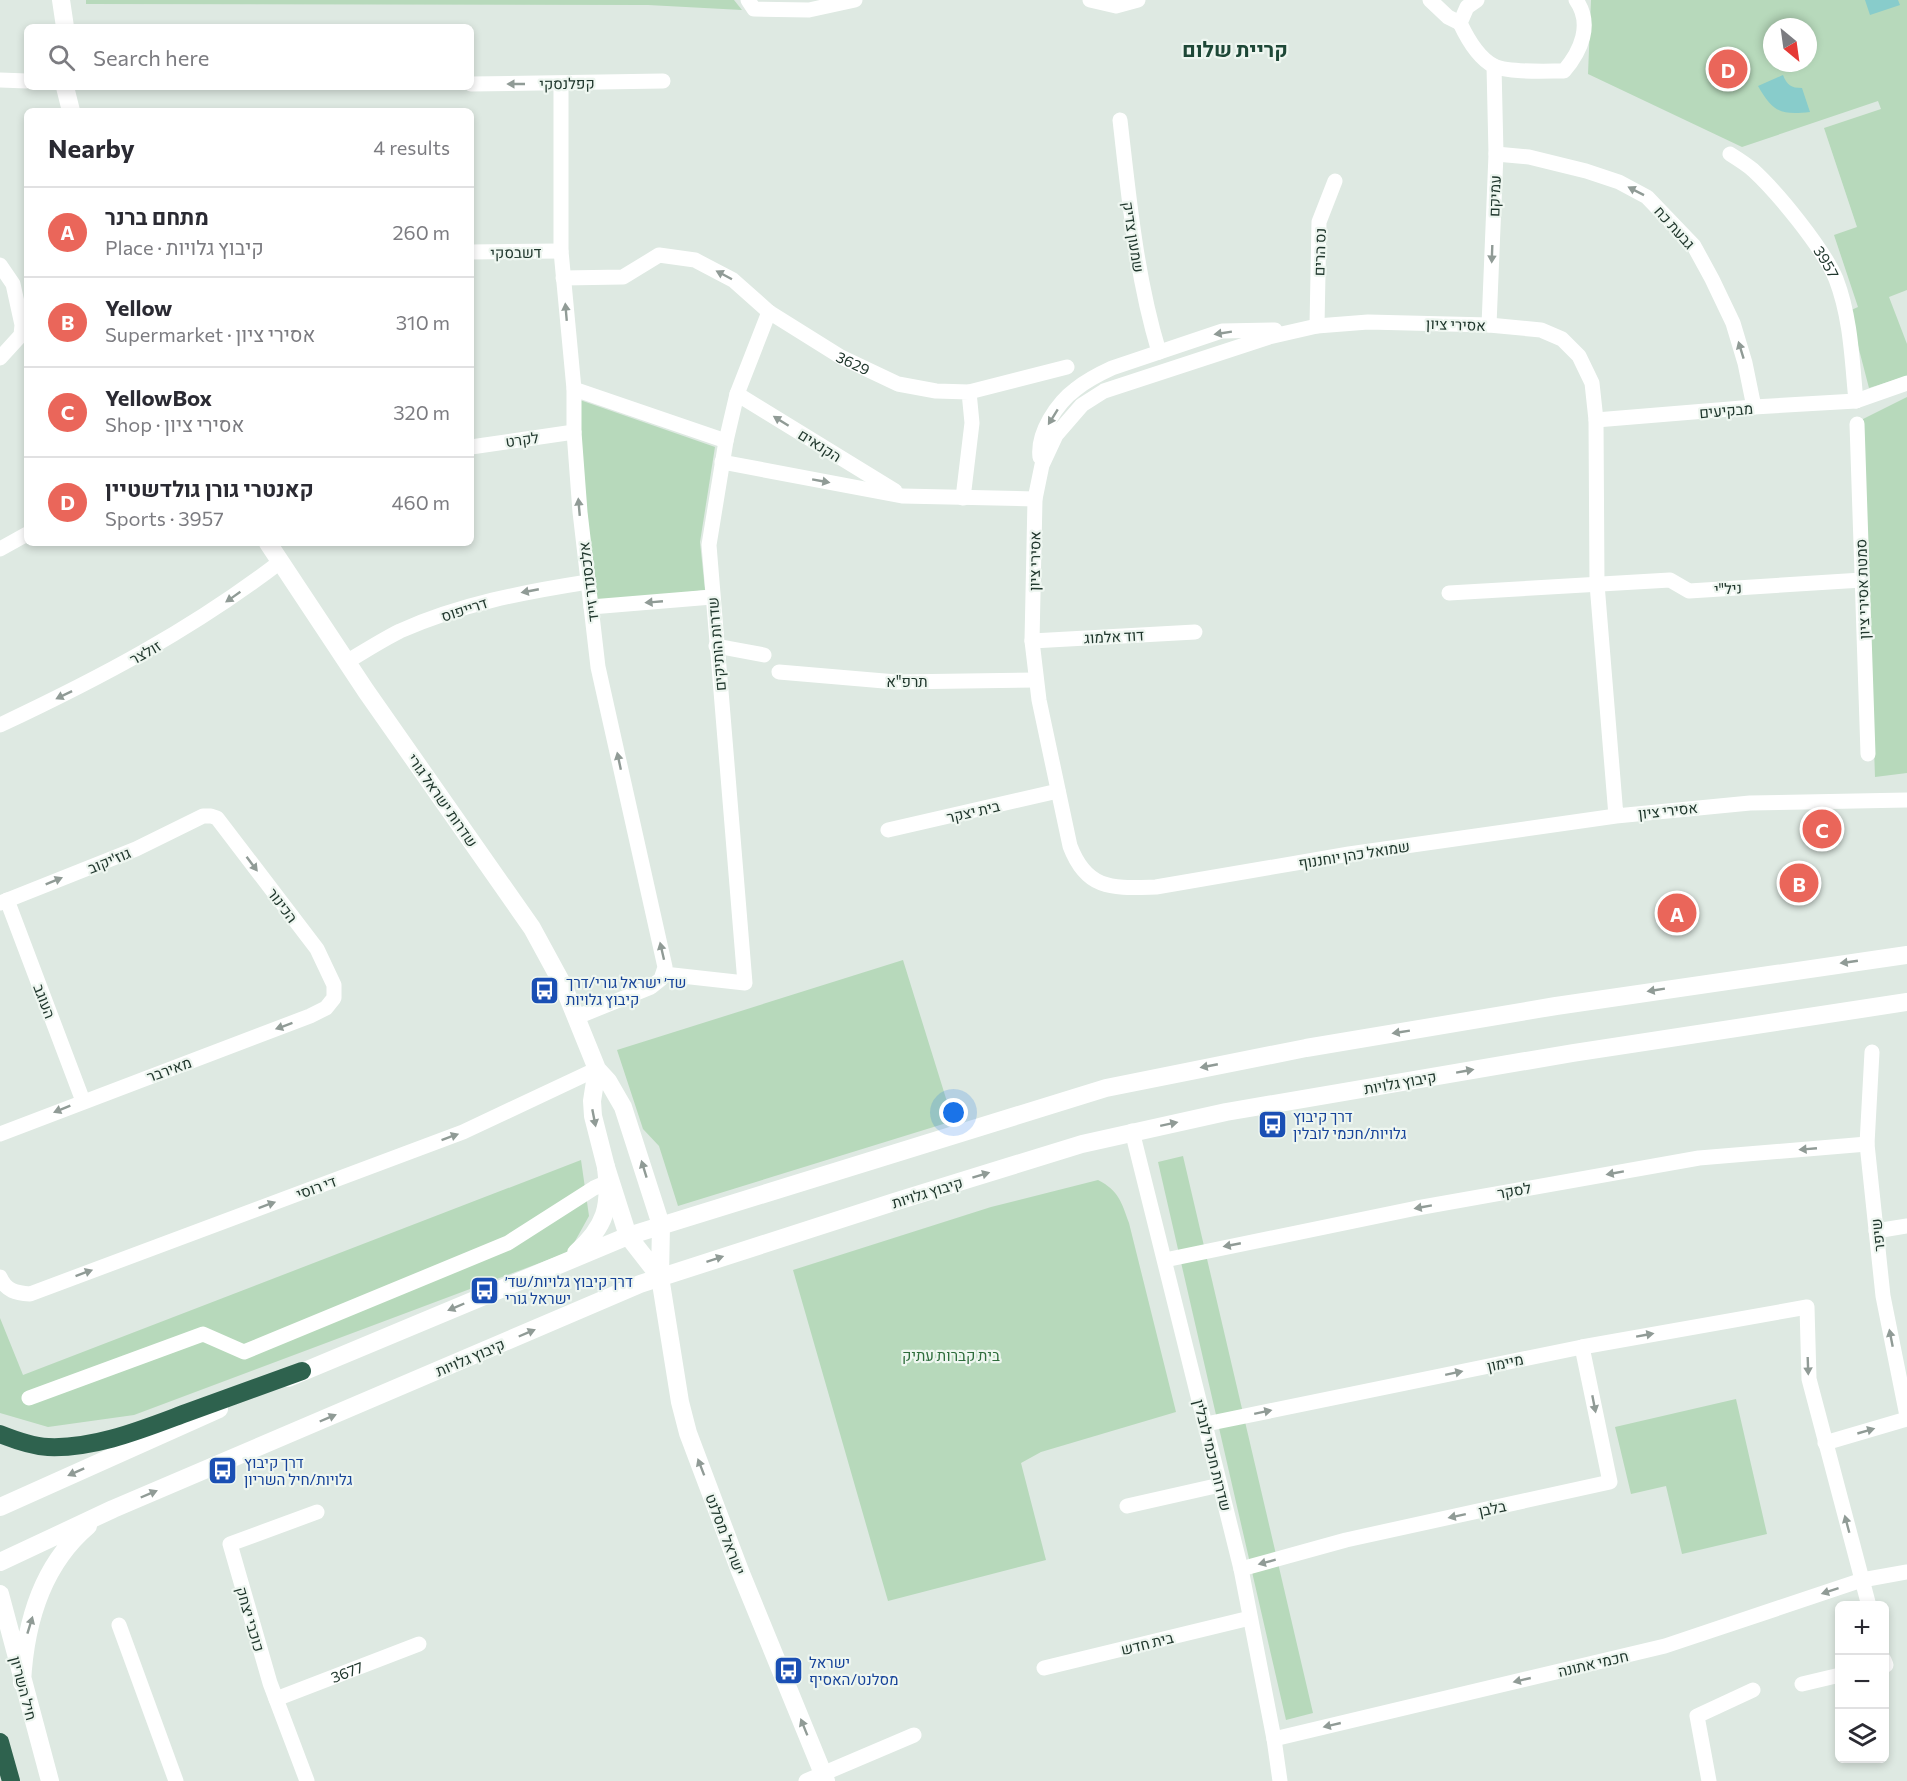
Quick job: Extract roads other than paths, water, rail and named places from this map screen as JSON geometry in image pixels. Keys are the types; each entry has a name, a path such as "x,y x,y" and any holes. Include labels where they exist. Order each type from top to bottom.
{"highway":[{"path":"0,1434 27,1444 47,1447 99,1441 165,1421 302,1371"},
{"path":"0,1742 11,1781"}],"main road":[{"path":"61,0 65,24"},
{"path":"66,90 70,108"},
{"name":"שדרות ישראל גורי","path":"270,546 373,701 532,928 563,985 597,1069 608,1081 623,1107 661,1225 660,1277"},
{"path":"0,1507 302,1371 628,1236 1116,1086 1306,1047 1734,978 1907,955"},
{"name":"קיבוץ גלויות","path":"0,1562 113,1509 660,1277 1082,1144 1132,1131 1226,1112 1573,1053 1907,1002"},
{"name":"שדרות ישראל גורי","path":"597,1069 592,1101 593,1116 607,1175 628,1236 660,1277"},
{"path":"568,1260 591,1239 604,1218 608,1202 607,1175"},
{"name":"ישראל מסלנט","path":"660,1277 680,1402 688,1433 819,1779"},
{"path":"22,1683 29,1627 53,1569 79,1534 113,1509"},
{"name":"חיל השריון","path":"0,1594 50,1781"}],"street":[{"path":"751,4 810,10 855,0"},
{"path":"1090,0 1116,6 1138,0"},
{"path":"1430,0 1449,17 1460,23 1471,45 1494,66 1516,70 1564,71 1576,57 1582,42 1584,26 1582,9 1576,0"},
{"path":"1460,23 1467,7 1478,0"},
{"name":"עמיקם","path":"1489,325 1496,153 1494,66"},
{"path":"0,80 24,81"},
{"name":"קפלנסקי","path":"474,84 663,81"},
{"name":"אלכסנדר זייד","path":"561,84 561,251 574,389 574,432 580,512 588,582 598,667 664,959 664,974"},
{"name":"שמעון צדיק","path":"1120,120 1130,217 1148,312 1159,352"},
{"name":"גבעת כח","path":"1496,153 1529,157 1586,171 1619,183 1647,197 1694,246 1712,279 1733,323 1745,363 1754,407"},
{"name":"3957","path":"1730,154 1752,169 1785,204 1815,245 1835,279 1848,324 1856,401"},
{"name":"נס הרים","path":"1310,328 1319,222 1335,181"},
{"name":"דשבסקי","path":"474,252 561,251"},
{"name":"3629","path":"563,278 623,277 659,255 694,260 733,280 769,312 841,357 898,384 936,392 969,392 1067,367"},
{"path":"0,265 13,284 22,325 21,335 0,358"},
{"name":"שדרות הותיקים","path":"664,974 745,983 709,545 722,462 737,394 769,312"},
{"name":"אסירי ציון","path":"1092,880 1083,872 1070,846 1036,680 1032,640 1035,499 1048,448 1066,422 1082,405 1104,391 1258,340 1310,328 1368,322 1489,325 1541,330 1562,339 1579,356 1592,383 1596,420 1597,584 1616,816 1750,803 1907,800"},
{"path":"1042,465 1039,450 1044,431 1065,398 1080,385 1099,374 1222,331 1310,328"},
{"name":"מבקיעים","path":"1596,420 1856,401 1907,383"},
{"path":"574,389 726,441"},
{"path":"963,498 972,423 969,392"},
{"name":"הקנאים","path":"737,394 902,496"},
{"name":"סמטת אסירי ציון","path":"1857,424 1868,754"},
{"name":"לקרט","path":"474,447 574,432"},
{"name":"הקנאים","path":"722,462 902,496 1035,499"},
{"path":"0,549 24,536"},
{"name":"זולצר","path":"0,725 70,692 176,635 280,562"},
{"name":"ניל\"י","path":"1597,584 1670,580 1689,591 1862,580"},
{"name":"דרייפוס","path":"348,661 400,631 466,606 527,591 588,582"},
{"path":"1449,593 1597,584"},
{"path":"591,607 712,597"},
{"name":"דוד אלמוג","path":"1032,640 1195,632"},
{"path":"716,646 764,655"},
{"name":"תרפ\"א","path":"779,672 896,682 1036,680"},
{"name":"בית יצקר","path":"888,830 1058,791"},
{"name":"גוז'יקוב","path":"3,902 136,849 203,816 217,818"},
{"name":"שמואל כהן יוחננוף","path":"1092,880 1131,888 1156,887 1349,854 1616,816"},
{"name":"הכינור","path":"217,818 317,950 334,985 334,998"},
{"name":"העוגב","path":"3,902 83,1101"},
{"path":"577,1017 651,987 664,974"},
{"name":"מאירבר","path":"0,1134 310,1016 326,1008 334,998"},
{"name":"שיפר","path":"1872,1053 1867,1144 1883,1296 1907,1417"},
{"name":"די רוסי","path":"0,1277 4,1287 16,1293 30,1294 463,1132 597,1069"},
{"name":"שדרות חכמי לובלין","path":"1132,1131 1240,1569 1274,1739 1280,1781"},
{"name":"לסקר","path":"1165,1260 1175,1256 1418,1208 1699,1158 1867,1144"},
{"path":"29,1398 203,1334 244,1352 508,1243 594,1188 607,1175"},
{"path":"1876,1231 1907,1226"},
{"name":"מיימון","path":"1206,1424 1582,1347 1807,1307 1809,1379 1825,1443"},
{"name":"בלבן","path":"1240,1569 1346,1540 1610,1482 1582,1347"},
{"path":"1868,1601 1825,1443 1907,1417"},
{"path":"1127,1506 1220,1485"},
{"name":"כוכבי יצחק","path":"307,1781 276,1699 230,1544 317,1512"},
{"name":"חכמי אתונה","path":"1274,1739 1665,1646 1862,1581 1907,1572"},
{"name":"בית חדש","path":"1044,1668 1250,1617"},
{"path":"119,1625 176,1781"},
{"name":"3677","path":"276,1699 418,1644"},
{"path":"1802,1684 1835,1677"},
{"path":"1709,1781 1697,1716 1754,1690"},
{"path":"819,1779 914,1735"}],"water":[{"path":"1865,0 1898,0 1900,5 1870,15"},
{"path":"1783,75 1790,85 1802,88 1810,112 1784,112 1768,101 1758,86"}],"place":[{"name":"קאנטרי גורן גולדשטיין","path":"1728,69"},
{"name":"YellowBox","path":"1822,829"},
{"name":"Yellow","path":"1799,883"},
{"name":"מתחם ברנר","path":"1677,913"},
{"name":"שד׳ ישראל גורי/דרך קיבוץ גלויות","path":"545,991"},
{"name":"דרך קיבוץ גלויות/חכמי לובלין","path":"1272,1125"},
{"name":"דרך קיבוץ גלויות/שד׳ ישראל גורי","path":"484,1290"},
{"name":"דרך קיבוץ גלויות/חיל השריון","path":"223,1471"},
{"name":"ישראל מסלנט/האסיף","path":"788,1671"}],"district":[{"name":"קריית שלום","path":"1235,48"}],"park label":[{"name":"בית קברות עתיק","path":"951,1355"}]}
